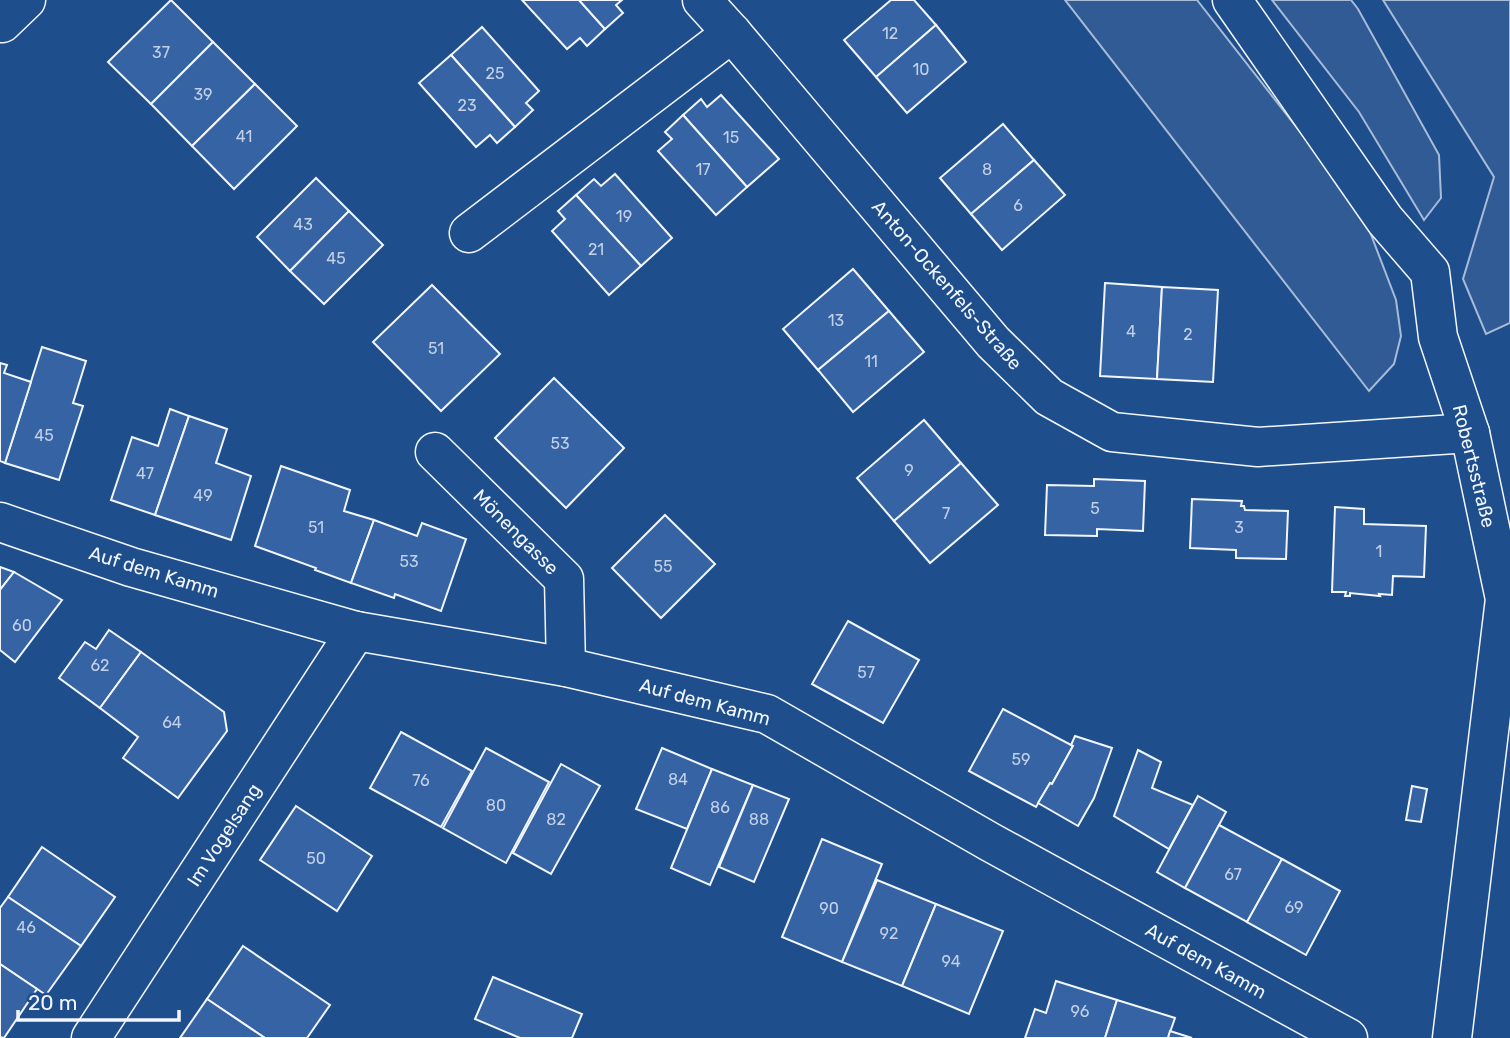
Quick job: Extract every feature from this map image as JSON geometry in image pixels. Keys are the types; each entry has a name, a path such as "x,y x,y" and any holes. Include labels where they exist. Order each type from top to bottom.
{"street":[{"name":"Anton-Ockenfels-Straße","path":"702,0 993,342 1049,397 1112,432 1258,447 1470,433"},
{"name":"Robertsstraße","path":"1232,0 1385,219 1430,272 1438,337 1470,433 1505,599 1452,1038"},
{"path":"469,233 732,33"},
{"name":"Mönengasse","path":"435,452 564,579 566,667"},
{"name":"Auf dem Kamm","path":"0,522 131,567 356,631 566,667 766,714 990,842 1348,1038"},
{"name":"Im Vogelsang","path":"92,1038 356,631"}],"shaded area":[{"path":"1065,0 1197,0 1362,211 1396,300 1401,336 1394,364 1369,391"},
{"path":"1272,0 1351,0 1358,9 1439,155 1441,198 1424,220 1359,112"},
{"path":"1383,0 1510,0 1510,323 1486,334 1463,279 1494,177"}],"building":[{"path":"171,0 213,42 151,104 108,62"},
{"path":"522,0 579,0 605,29 587,46 580,38 567,49"},
{"path":"579,0 622,0 616,5 623,13 605,29"},
{"path":"891,0 914,0 936,25 876,77 844,40"},
{"path":"936,25 966,62 907,113 876,77"},
{"path":"482,27 539,91 526,103 533,110 515,127 451,55"},
{"path":"213,42 255,84 192,146 151,104"},
{"path":"451,55 515,127 497,143 490,135 476,147 419,83"},
{"path":"255,84 297,126 234,189 192,146"},
{"path":"721,95 779,159 747,187 683,115 701,99 707,107"},
{"path":"683,115 747,187 716,215 658,151 672,139 665,132"},
{"path":"1003,124 1034,160 971,214 940,178"},
{"path":"1034,160 1065,195 1002,250 971,214"},
{"path":"615,174 672,238 641,266 576,195 594,179 601,186"},
{"path":"316,178 349,211 290,271 257,237"},
{"path":"576,195 641,266 609,295 552,231 565,219 558,211"},
{"path":"349,211 383,245 324,304 290,271"},
{"path":"853,269 889,311 818,370 783,329"},
{"path":"1105,283 1162,287 1157,379 1100,376"},
{"path":"432,285 500,354 441,411 373,342"},
{"path":"1162,287 1218,290 1213,382 1157,379"},
{"path":"889,311 924,352 853,412 818,370"},
{"path":"42,347 86,361 73,403 83,406 59,480 5,463"},
{"path":"0,363 7,365 4,373 31,382 5,463 0,461"},
{"path":"554,378 624,448 566,508 495,438"},
{"path":"170,409 189,416 155,515 111,500 132,437 158,446"},
{"path":"189,416 227,429 216,463 251,476 231,540 155,515"},
{"path":"924,420 961,463 894,521 857,478"},
{"path":"961,463 998,505 930,563 894,521"},
{"path":"281,466 350,490 344,511 374,520 351,583 255,546"},
{"path":"1094,479 1145,481 1143,531 1097,529 1097,536 1045,535 1047,485 1094,486"},
{"path":"1192,499 1242,501 1241,506 1244,506 1245,510 1288,511 1286,559 1236,558 1236,550 1190,548"},
{"path":"1335,507 1364,509 1364,524 1426,526 1424,577 1393,576 1392,595 1350,593 1350,596 1345,596 1346,592 1332,592"},
{"path":"665,515 715,564 661,618 612,568"},
{"path":"374,520 417,536 422,523 466,539 441,611 395,594 394,598 351,583"},
{"path":"0,567 14,572 0,590"},
{"path":"14,572 62,600 15,662 0,650 0,590"},
{"path":"848,621 919,660 883,723 812,684"},
{"path":"109,630 141,652 100,708 59,678 85,642 96,649"},
{"path":"141,652 224,712 227,731 178,798 123,758 138,737 100,708"},
{"path":"1003,709 1073,746 1036,807 969,771"},
{"path":"401,732 472,771 441,827 370,788"},
{"path":"1075,736 1112,748 1094,798 1078,826 1038,803 1073,746 1071,745"},
{"path":"486,748 549,782 506,863 443,828"},
{"path":"662,748 712,769 687,829 636,809"},
{"path":"1138,750 1161,762 1152,788 1193,805 1169,849 1114,816"},
{"path":"561,764 600,786 551,874 513,853"},
{"path":"712,769 753,785 710,885 671,868"},
{"path":"753,785 789,799 754,882 719,867"},
{"path":"1412,786 1427,789 1421,822 1406,820"},
{"path":"1198,796 1226,812 1185,888 1157,872"},
{"path":"296,806 372,856 337,911 260,860"},
{"path":"1219,825 1282,859 1247,922 1185,888"},
{"path":"822,839 882,864 842,962 782,937"},
{"path":"42,847 115,897 81,946 8,897"},
{"path":"1282,859 1340,891 1306,955 1247,922"},
{"path":"877,880 936,904 902,986 842,962"},
{"path":"8,897 81,946 46,995 0,964 0,908"},
{"path":"936,904 1003,931 969,1014 902,986"},
{"path":"243,946 330,1005 307,1038 265,1038 207,999"},
{"path":"0,964 37,989 4,1038 0,1037"},
{"path":"493,977 582,1014 572,1038 520,1038 475,1019"},
{"path":"1056,981 1117,1000 1105,1038 1025,1038 1035,1009 1046,1013"},
{"path":"207,999 265,1038 180,1038"},
{"path":"1117,1000 1175,1018 1168,1038 1105,1038"},
{"path":"1170,1031 1192,1038 1168,1038"}]}
